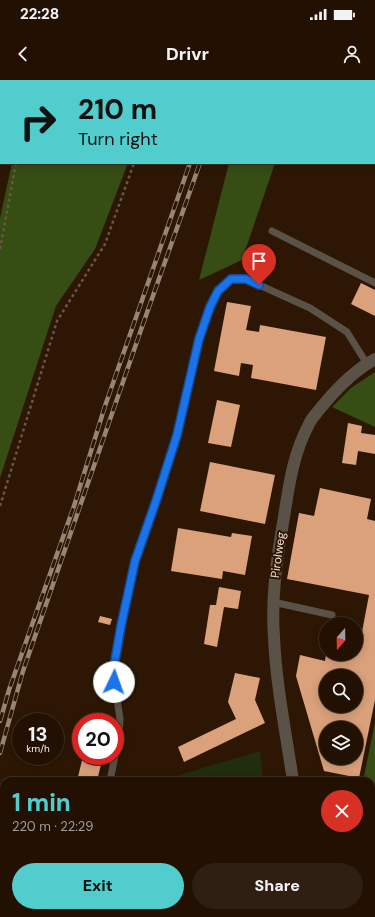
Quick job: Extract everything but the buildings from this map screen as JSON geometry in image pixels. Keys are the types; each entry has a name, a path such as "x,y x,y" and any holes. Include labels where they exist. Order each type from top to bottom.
{"street":[{"name":"Pirolweg","path":"292,777 276,668 273,602 277,561 292,469 300,443 310,422 329,398 347,380 371,362"}],"lane":[{"path":"272,231 375,283"},
{"path":"119,713 113,672 135,561 177,435 199,339 210,307 218,291 231,279 246,279 310,308 347,332 371,362"},
{"path":"273,602 332,615"},
{"path":"111,777 113,765"}],"path":[{"path":"0,249 16,164"},
{"path":"0,506 57,321 105,244 134,164"}],"green space":[{"path":"12,164 128,164 95,249 56,306 0,478 0,218"},
{"path":"229,164 275,164 242,260 199,280"},
{"path":"375,372 375,427 332,407 351,388"},
{"path":"375,722 375,777 364,777"},
{"path":"260,751 263,777 172,777"}],"railway":[{"path":"0,721 9,690 74,506 105,406 190,164"},
{"path":"0,753 23,671 200,164"}],"route":[{"path":"114,682 113,672 124,610 135,561 177,435 190,373 199,339 210,307 218,291 231,279 246,279 259,285"}]}
